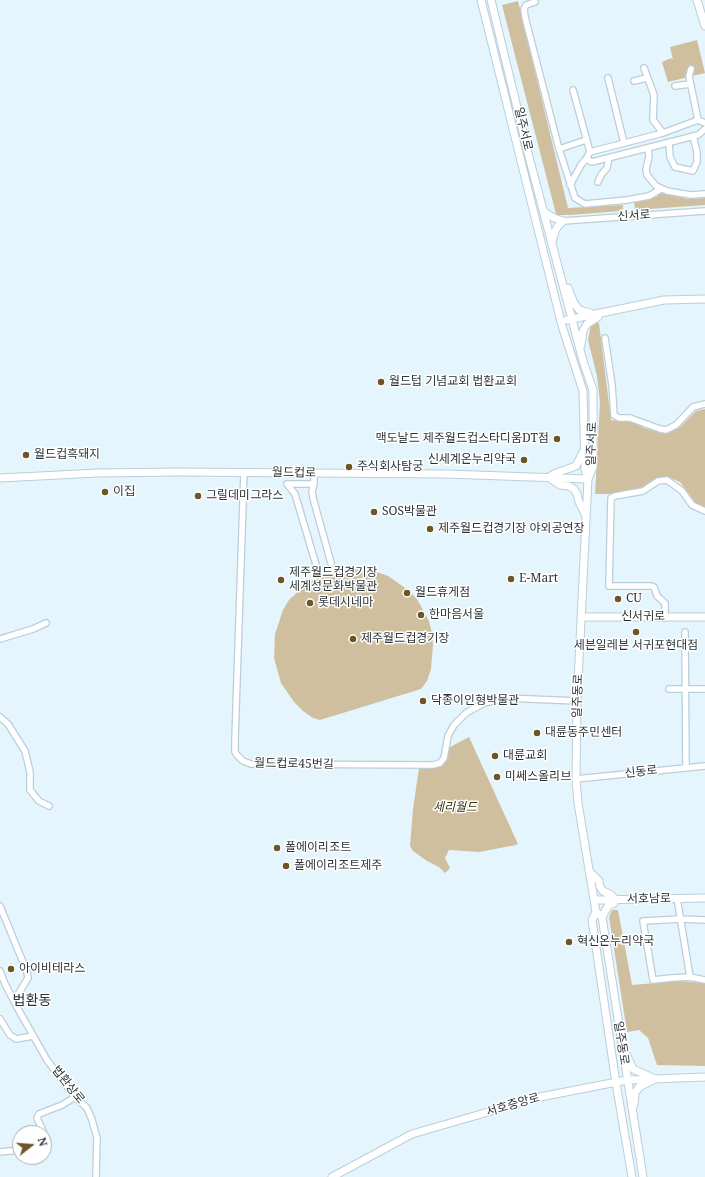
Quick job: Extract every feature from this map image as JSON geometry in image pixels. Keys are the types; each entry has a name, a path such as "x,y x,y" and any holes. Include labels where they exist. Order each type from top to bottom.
{"main road":[{"name":"일주서로","path":"481,0 562,323 583,391 585,469 588,479"},
{"name":"일주서로","path":"491,0 572,321 593,390 593,467 588,479"},
{"path":"697,0 705,26"},
{"path":"544,212 563,221 555,231 552,242"},
{"path":"560,275 567,282 574,304 580,310 597,315"},
{"path":"562,323 643,303 664,300 705,299"},
{"path":"583,361 581,346 583,331 587,324 597,315"},
{"path":"584,449 576,466 556,473 549,478 560,485 569,486 574,489 578,494 579,502 586,516"},
{"name":"월드컵로","path":"0,478 169,472 244,472 447,474 588,479"},
{"name":"일주동로","path":"588,479 577,702 576,779 578,804 589,871 594,900 599,915 643,1177"},
{"name":"신서귀로","path":"582,617 705,617"},
{"path":"589,871 599,881 600,887 603,891 611,895 616,900 599,915"},
{"name":"서호남로","path":"594,900 705,898"},
{"name":"일주동로","path":"599,915 592,920 616,1083 632,1177"},
{"path":"620,1038 628,1061 633,1069 655,1079"},
{"name":"서호중앙로","path":"332,1177 412,1134 540,1097 627,1080 705,1077"},
{"path":"635,1127 634,1100 636,1093 639,1087 655,1079"}],"street":[{"path":"536,2 526,5 524,9 525,17 559,150 575,198 585,204 627,200 649,196 662,189"},
{"path":"644,68 654,95 653,120 663,133"},
{"path":"691,69 689,76 690,84 698,120"},
{"path":"608,78 624,143"},
{"path":"634,81 647,78"},
{"path":"675,86 690,84"},
{"path":"572,90 590,152"},
{"path":"570,185 590,152 663,133 698,120 705,123"},
{"path":"586,159 592,162 609,158 698,135 705,129"},
{"path":"669,142 670,157 675,166 693,171 697,162 697,152 693,136"},
{"path":"559,150 586,140"},
{"path":"648,148 649,157 646,169 647,175 656,186 667,191 690,195 705,194"},
{"path":"598,182 601,175 607,168 609,158"},
{"name":"신서로","path":"563,221 705,211"},
{"path":"605,338 612,386 614,415 619,418 630,418 666,430 676,425 693,408 705,404"},
{"name":"월드컵로45번길","path":"244,472 235,739 235,752 243,761 251,764 433,765 440,763 444,758 448,736 454,725 466,713 484,703 506,698 533,698 577,702"},
{"path":"314,473 314,484 312,491 313,498 331,564"},
{"path":"665,618 665,603 657,596 654,587 609,586 611,498 643,491 658,481 667,480 682,491 694,506 705,511"},
{"path":"314,484 287,484 295,494 317,568"},
{"path":"0,639 33,629 46,623"},
{"path":"685,632 686,768"},
{"path":"669,689 705,689"},
{"path":"0,717 8,724 25,751 30,772 30,790 39,801 49,806"},
{"name":"신동로","path":"576,779 705,766"},
{"path":"677,898 690,978"},
{"path":"0,906 27,972 28,978 14,1001"},
{"path":"705,920 681,919 643,921 652,980 690,978 705,980"},
{"name":"법환상로","path":"0,971 14,1001 47,1060 75,1097 87,1108 97,1138 96,1177"},
{"path":"0,1019 10,1035 16,1039 34,1036"},
{"path":"40,1125 38,1118 40,1114 62,1105 75,1097"},
{"path":"0,1152 12,1151"}],"green space":[{"path":"518,1 568,208 623,205 623,209 620,211 571,215 556,214 502,5"},
{"path":"697,40 705,73 668,82 662,62 671,58 673,60 670,47"},
{"path":"661,193 688,199 705,198 705,205 635,209 634,202 636,200 656,197"},
{"path":"599,323 611,420 633,422 644,428 664,433 671,432 680,427 696,411 705,409 705,508 700,507 695,502 680,482 668,477 661,477 643,489 610,494 595,494 600,402 597,376 588,340 591,325"},
{"name":"제주월드컵경기장","path":"353,568 377,572 388,576 408,590 417,599 429,621 432,633 433,645 431,669 427,681 421,689 320,720 313,718 303,711 294,702 281,683 274,658 275,634 283,610 289,600 307,583 329,572"},
{"name":"세리월드","path":"469,737 518,844 479,852 449,850 445,858 450,868 445,873 439,867 413,851 410,846 413,809 419,768 441,765 446,759 450,747"},
{"path":"612,910 618,910 632,985 679,981 705,983 705,1066 657,1065 648,1038 639,1030 627,1032 609,917"}],"place":[{"name":"월드텁 기념교회 법환교회","path":"381,382"},
{"name":"맥도날드 제주월드컵스타디움DT점","path":"557,439"},
{"name":"월드컵흑돼지","path":"26,455"},
{"name":"신세계온누리약국","path":"524,460"},
{"name":"주식회사탐궁","path":"349,467"},
{"name":"이집","path":"105,492"},
{"name":"그릴데미그라스","path":"198,496"},
{"name":"SOS박물관","path":"374,512"},
{"name":"제주월드컵경기장 야외공연장","path":"430,529"},
{"name":"E-Mart","path":"511,579"},
{"name":"제주월드컵경기장 세계성문화박물관","path":"281,580"},
{"name":"월드휴게점","path":"407,593"},
{"name":"CU","path":"618,599"},
{"name":"롯데시네마","path":"310,603"},
{"name":"한마음서울","path":"421,615"},
{"name":"세븐일레븐 서귀포현대점","path":"636,632"},
{"name":"제주월드컵경기장","path":"353,639"},
{"name":"닥종이인형박물관","path":"423,701"},
{"name":"대륜동주민센터","path":"537,733"},
{"name":"대륜교회","path":"495,756"},
{"name":"미쎄스올리브","path":"497,777"},
{"name":"폴에이리조트","path":"277,848"},
{"name":"폴에이리조트제주","path":"286,866"},
{"name":"혁신온누리약국","path":"569,942"},
{"name":"아이비테라스","path":"11,969"}],"district":[{"name":"법환동","path":"32,1001"}]}
